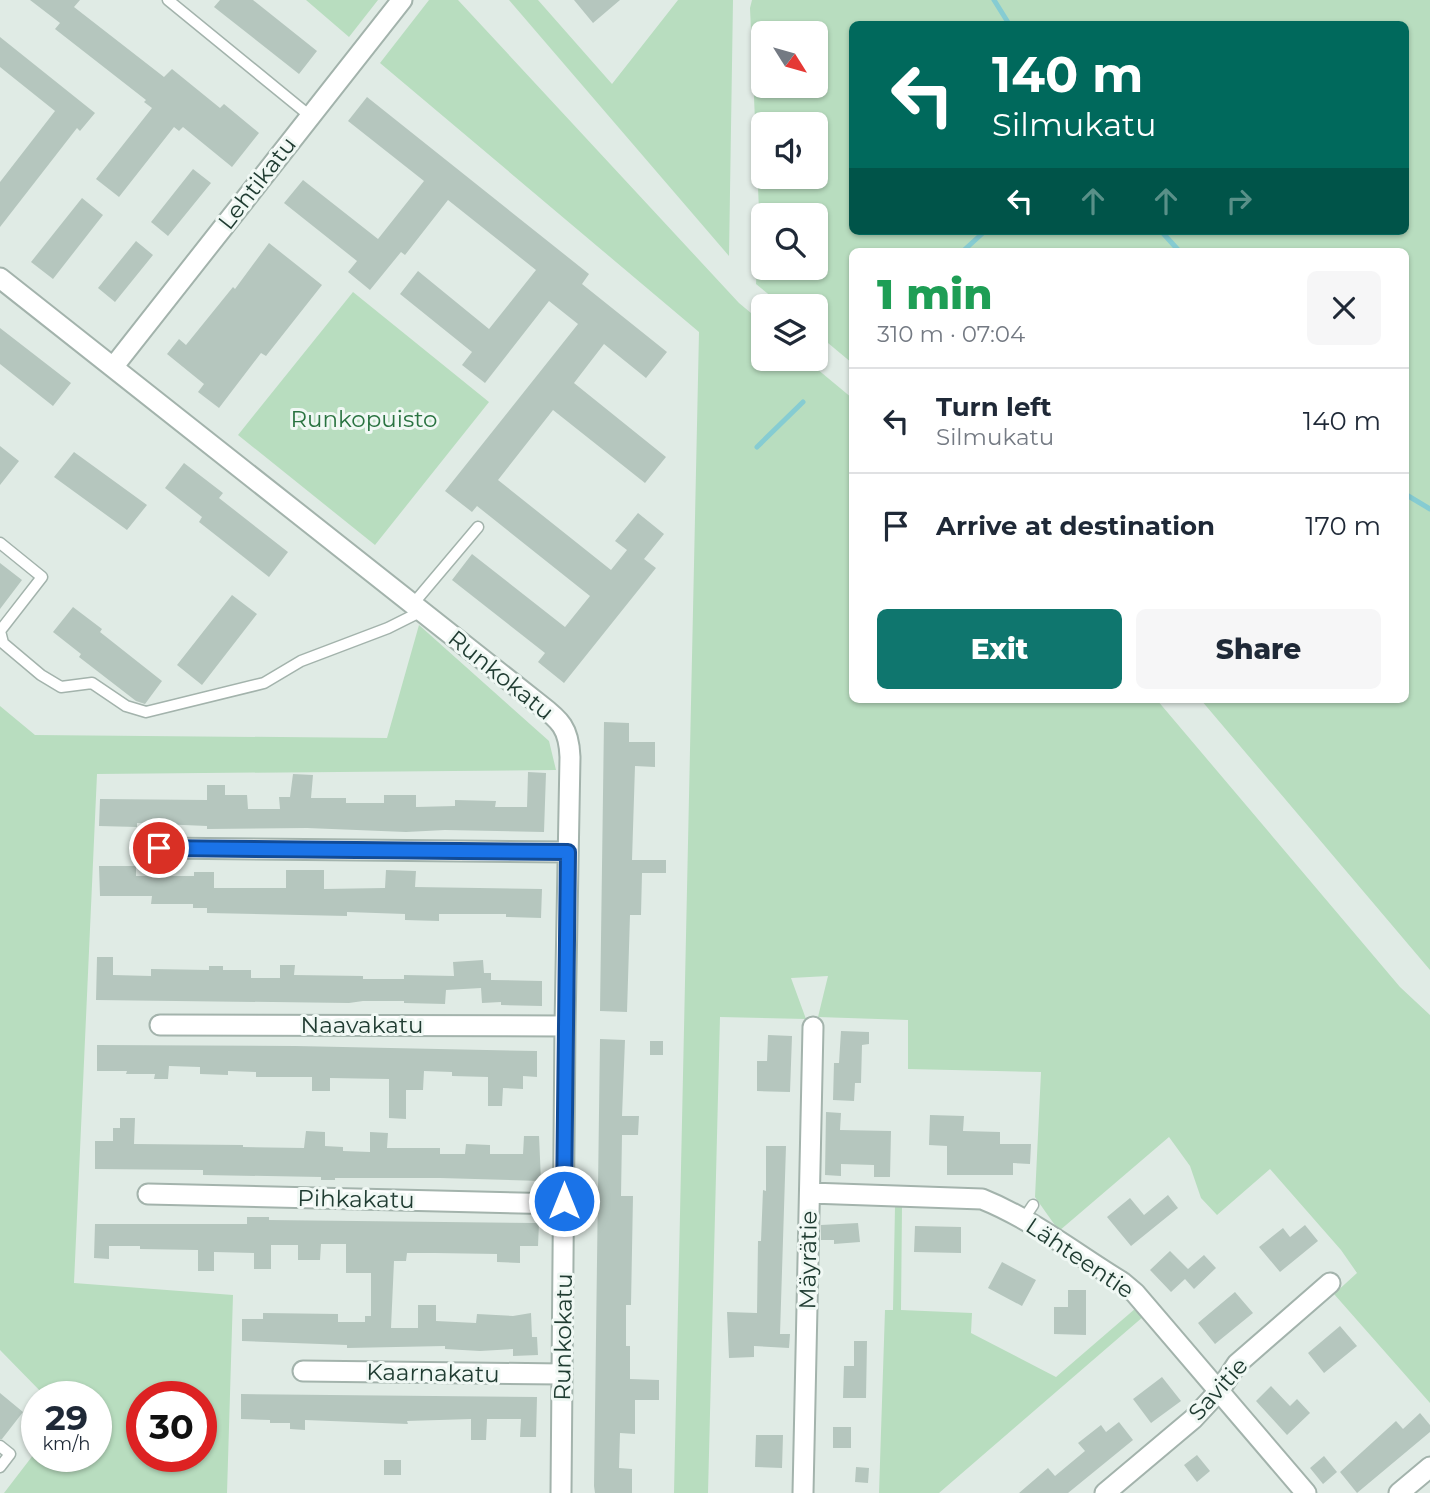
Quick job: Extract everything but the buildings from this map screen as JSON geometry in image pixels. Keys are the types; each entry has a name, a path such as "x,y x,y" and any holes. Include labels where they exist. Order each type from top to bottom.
{"street":[{"name":"Lehtikatu","path":"114,366 402,0"},
{"name":"Runkokatu","path":"0,278 418,607 557,719 566,730 570,752 561,1493"},
{"path":"159,848 568,852"},
{"name":"Naavakatu","path":"160,1025 565,1026"},
{"name":"Mäyrätie","path":"803,1493 813,1027"},
{"name":"Lähteentie","path":"810,1193 982,1199 1028,1212 1130,1287 1306,1493"},
{"name":"Pihkakatu","path":"148,1194 564,1204"},
{"name":"Savitie","path":"1105,1493 1193,1419 1220,1391 1237,1364 1330,1283"},
{"name":"Kaarnakatu","path":"303,1371 562,1374"},
{"path":"1399,1493 1430,1466"}],"lane":[{"path":"168,0 310,116"},
{"path":"0,542 42,577 1,631 3,643 41,675 61,687 92,683 126,706 146,712 264,683 301,661 388,628 418,607 478,527"},
{"path":"0,1446 10,1454 0,1467"}],"green space":[{"path":"306,0 378,0 349,37"},
{"path":"429,0 458,0 751,313 751,371 819,371 849,396 849,703 1160,703 1400,987 1430,1015 1430,1403 1334,1294 1357,1273 1341,1250 1270,1169 1217,1215 1201,1198 1190,1166 1169,1137 1059,1231 1035,1197 1041,1072 908,1069 908,1020 818,1017 828,976 791,978 806,1019 720,1017 708,1493 674,1493 699,332 380,63"},
{"path":"509,0 538,0 612,84 678,0 733,0 729,256"},
{"path":"752,0 1430,0 1430,970 1204,703 1409,703 1409,248 849,248 849,360 828,343 828,294 768,294 756,284 756,280 828,280 828,203 759,203 758,189 828,189 828,112 755,112 754,98 828,98 828,21 751,21 751,30 750,8"},
{"name":"Runkopuisto","path":"353,292 489,402 375,545 238,435"},
{"path":"419,625 549,741 556,770 97,774 74,1283 233,1295 227,1493 4,1493 21,1471 112,1472 112,1381 30,1381 0,1350 0,706 35,735 387,738"},
{"path":"895,1207 902,1207 901,1310 972,1313 971,1333 1056,1377 1136,1308 1144,1316 939,1493 879,1493 885,1310 893,1310"}],"waterway":[{"path":"994,0 1007,21"},
{"path":"966,248 981,235"},
{"path":"1165,235 1176,248"},
{"path":"757,447 803,402"},
{"path":"1409,496 1430,509"}],"route":[{"path":"159,848 568,852 564,1201"}]}
